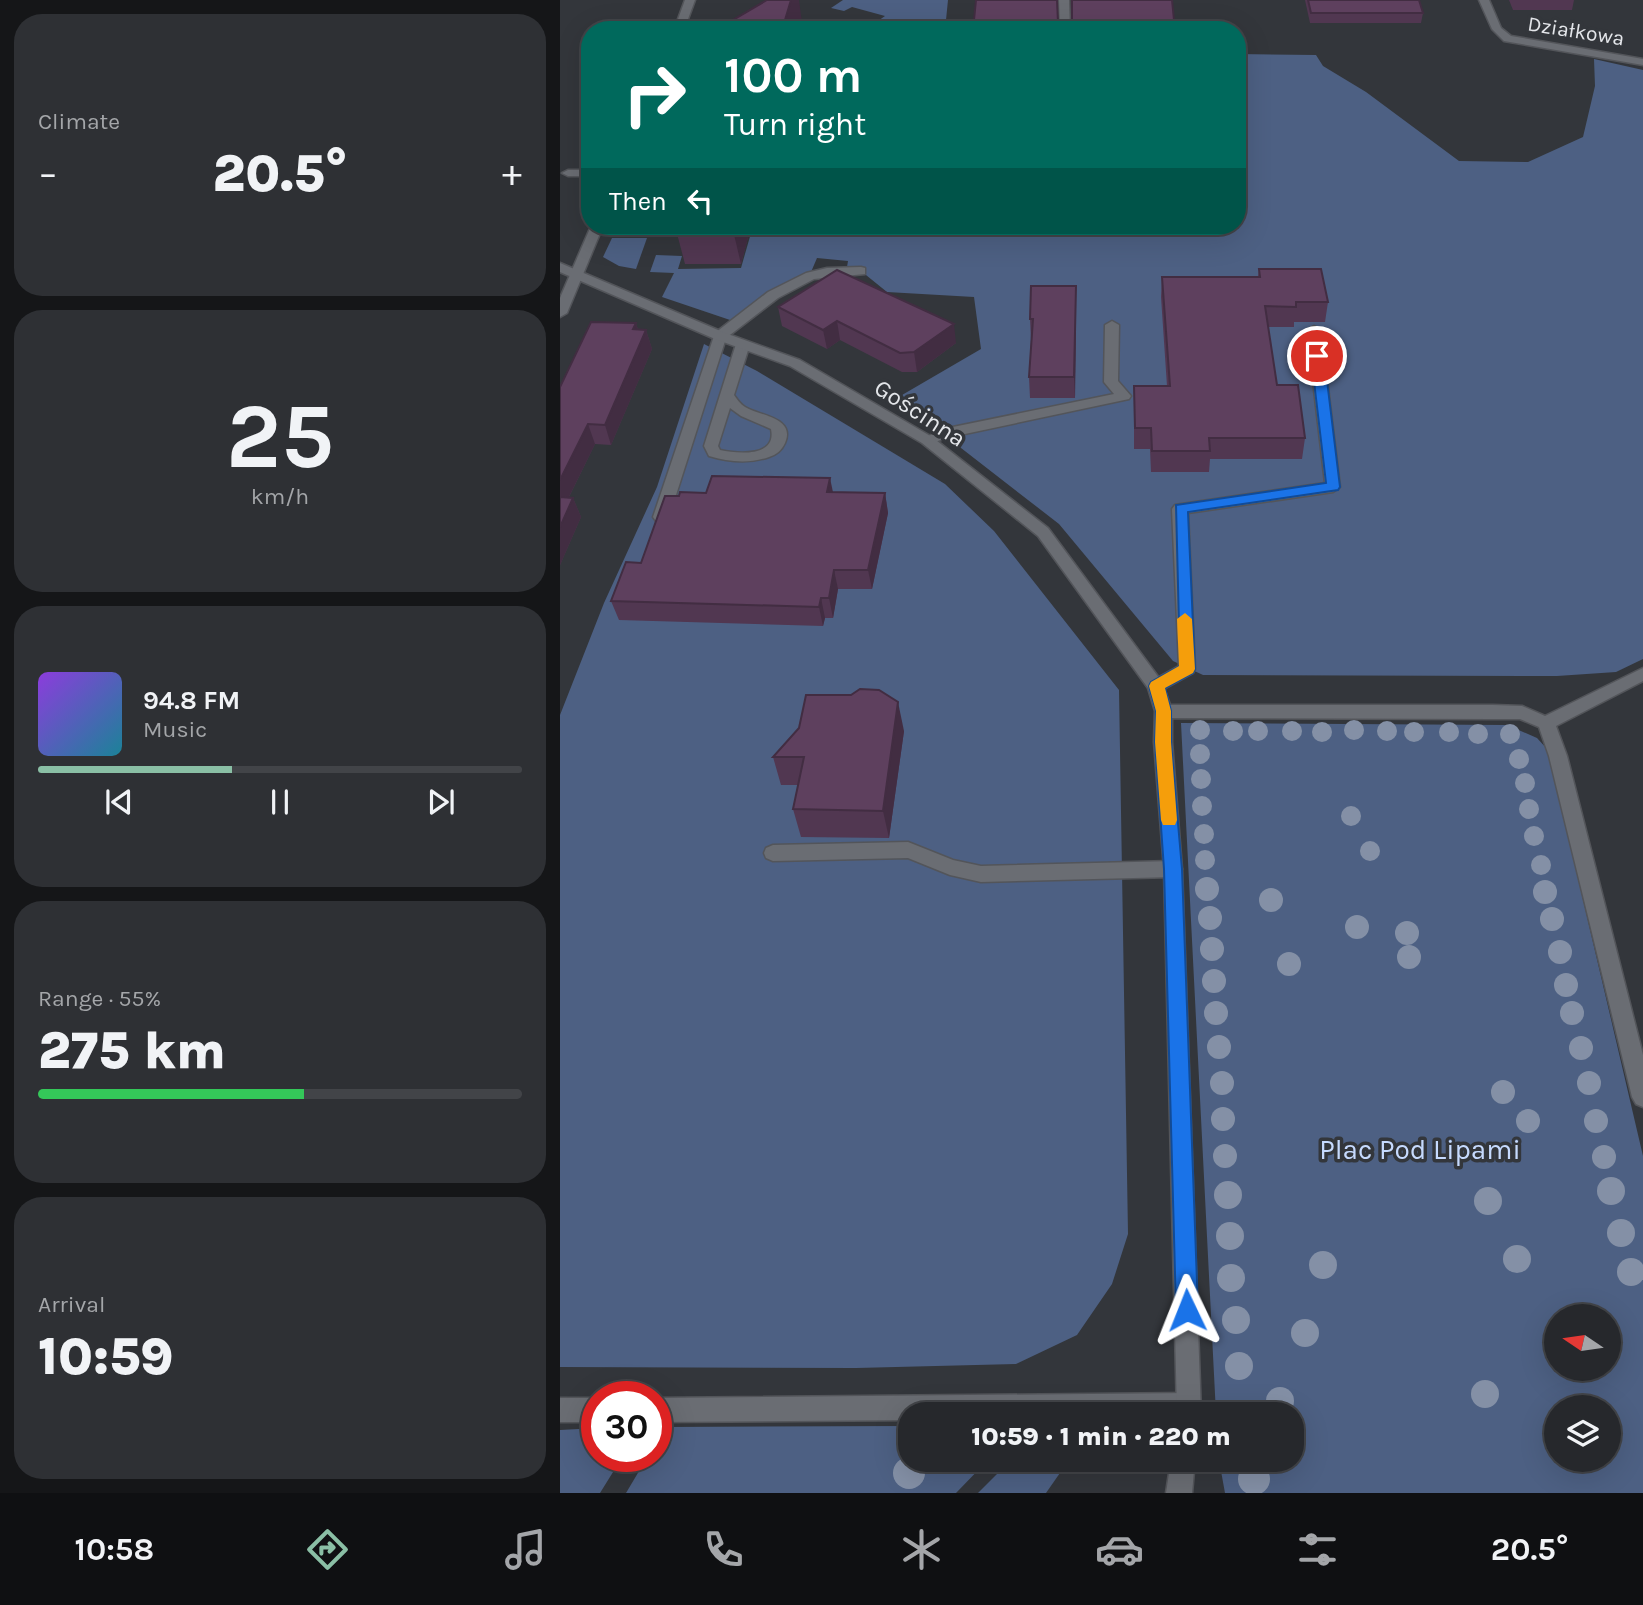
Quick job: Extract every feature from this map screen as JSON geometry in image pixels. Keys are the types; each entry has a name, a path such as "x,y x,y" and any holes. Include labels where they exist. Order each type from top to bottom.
{"street":[{"path":"682,21 690,0"},
{"path":"1064,0 1065,21"},
{"name":"Działkowa","path":"1484,0 1497,29 1508,39 1643,62"},
{"path":"568,173 581,173"},
{"path":"560,313 593,235"},
{"name":"Gościnna","path":"560,267 720,336 794,363 927,440 1043,532 1156,686 1164,711"},
{"path":"654,537 720,336 773,295 810,276 827,272 861,271"},
{"path":"927,440 943,434 1124,396 1111,382 1112,325"},
{"path":"1156,686 1187,669 1181,509 1333,487 1314,330"},
{"path":"727,395 740,411 773,423 779,431 778,442 763,456 732,458 714,453 712,446 727,395 743,344"},
{"path":"1546,723 1643,674"},
{"path":"1190,1402 1173,869 1163,742 1164,711 1493,712 1522,713 1546,723 1558,756 1643,1097"},
{"path":"773,853 908,850 950,867 981,874 1173,869"},
{"path":"560,1410 581,1410"},
{"path":"672,1410 898,1410"},
{"path":"1179,1493 1182,1472"}],"green space":[{"path":"843,0 948,0 946,21 878,21 885,16 852,7 844,11 831,8"},
{"path":"1246,54 1316,55 1323,66 1366,92 1459,161 1528,162 1583,137 1595,86 1594,59 1643,70 1643,659 1616,672 1557,676 1203,675 1173,661 1059,524 943,434 890,402 981,349 974,297 887,292 861,271 860,267 847,267 848,261 817,258 811,272 733,321 662,297 674,273 650,272 656,255 682,256 678,269 741,268 750,235 1246,235"},
{"path":"612,238 647,238 636,269 619,266 603,257"},
{"path":"704,344 757,371 945,484 994,531 1119,690 1128,1234 1112,1284 1077,1335 1016,1364 856,1368 560,1367 560,715 604,603 657,487"},
{"name":"Plac Pod Lipami","path":"1181,723 1507,725 1537,738 1548,750 1643,1156 1643,1493 1225,1493 1221,1472 1304,1472 1304,1402 1215,1402"},
{"path":"898,1426 898,1472 976,1472 956,1493 626,1493 638,1472 672,1472 672,1427"},
{"path":"581,1429 581,1472 613,1472 600,1493 560,1493 560,1430"},
{"path":"999,1472 1061,1472 1046,1493 978,1493"}],"building":[{"path":"767,0 791,0 785,21 731,21"},
{"path":"976,0 1057,0 1058,21 974,21"},
{"path":"1072,0 1172,0 1174,21 1072,21"},
{"path":"1308,0 1419,0 1423,13 1311,13"},
{"path":"1259,269 1321,269 1328,302 1296,302 1296,307 1265,306 1277,385 1298,385 1305,438 1209,438 1210,451 1152,451 1151,428 1135,428 1134,386 1170,386 1162,277 1260,277"},
{"path":"837,270 954,324 914,352 900,353 837,321 823,330 778,307"},
{"path":"1031,286 1076,286 1074,377 1029,377 1033,319 1030,319"},
{"path":"591,322 636,323 633,329 646,330 605,425 588,424 560,480 560,387"},
{"path":"712,476 830,478 827,492 885,493 868,570 834,570 829,598 821,598 819,607 611,601 626,562 641,563 665,496 679,496 680,492 706,493"},
{"path":"560,497 573,498 560,527"},
{"path":"860,689 879,690 898,702 883,811 793,809 804,757 773,757 799,728 806,695 851,695"}],"slow traffic":[{"path":"1169,820 1163,742 1164,711 1156,686 1187,669 1185,619"}],"route":[{"path":"1187,1310 1173,869 1163,742 1164,711 1156,686 1187,669 1181,509 1333,487 1317,356"}]}
